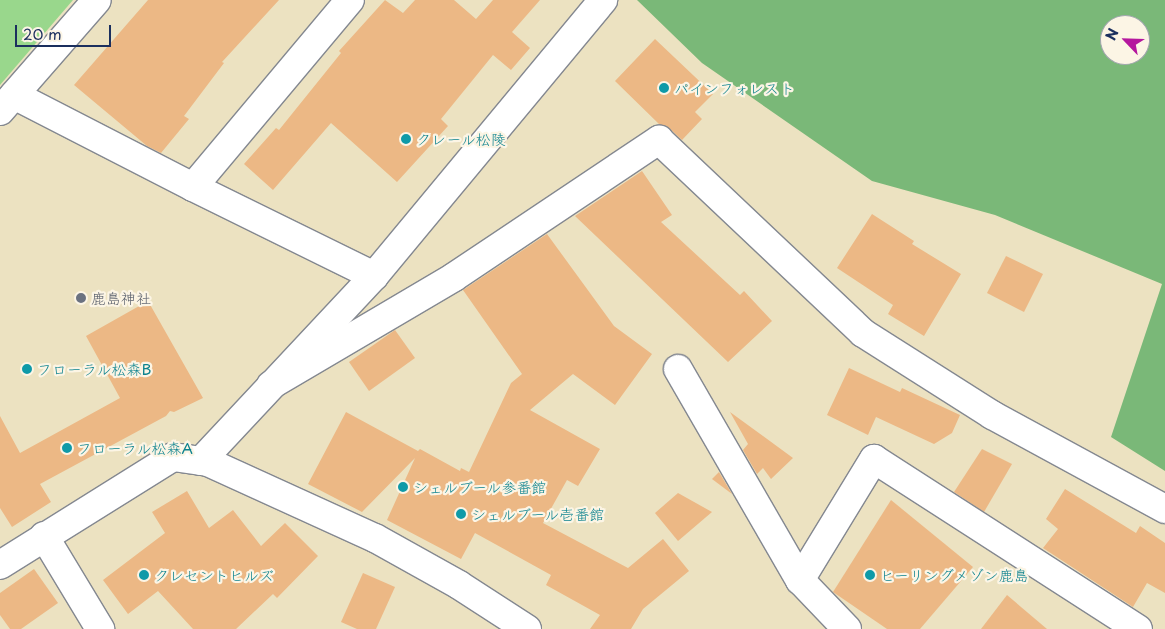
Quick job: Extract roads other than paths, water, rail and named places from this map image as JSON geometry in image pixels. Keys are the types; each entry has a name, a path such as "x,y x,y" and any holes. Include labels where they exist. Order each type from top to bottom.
{"street":[{"path":"97,0 7,103 193,187 374,276"},
{"path":"193,187 350,0"},
{"path":"201,461 374,276 603,0"},
{"path":"271,385 454,277 659,140 863,333 992,415 1165,509"},
{"path":"678,369 800,580 847,629"},
{"path":"0,564 173,457 201,461 375,538 459,585 527,629"},
{"path":"800,580 874,458 1138,629"},
{"path":"44,536 100,629"}],"place":[{"name":"パインフォレスト","path":"664,88"},
{"name":"クレール松陵","path":"406,139"},
{"name":"鹿島神社","path":"81,298"},
{"name":"フローラル松森B","path":"27,369"},
{"name":"フローラル松森A","path":"67,448"},
{"name":"シェルブール参番館","path":"403,487"},
{"name":"シェルブール壱番館","path":"461,514"},
{"name":"クレセントヒルズ","path":"144,575"},
{"name":"ヒーリングメゾン鹿島","path":"870,575"}]}
